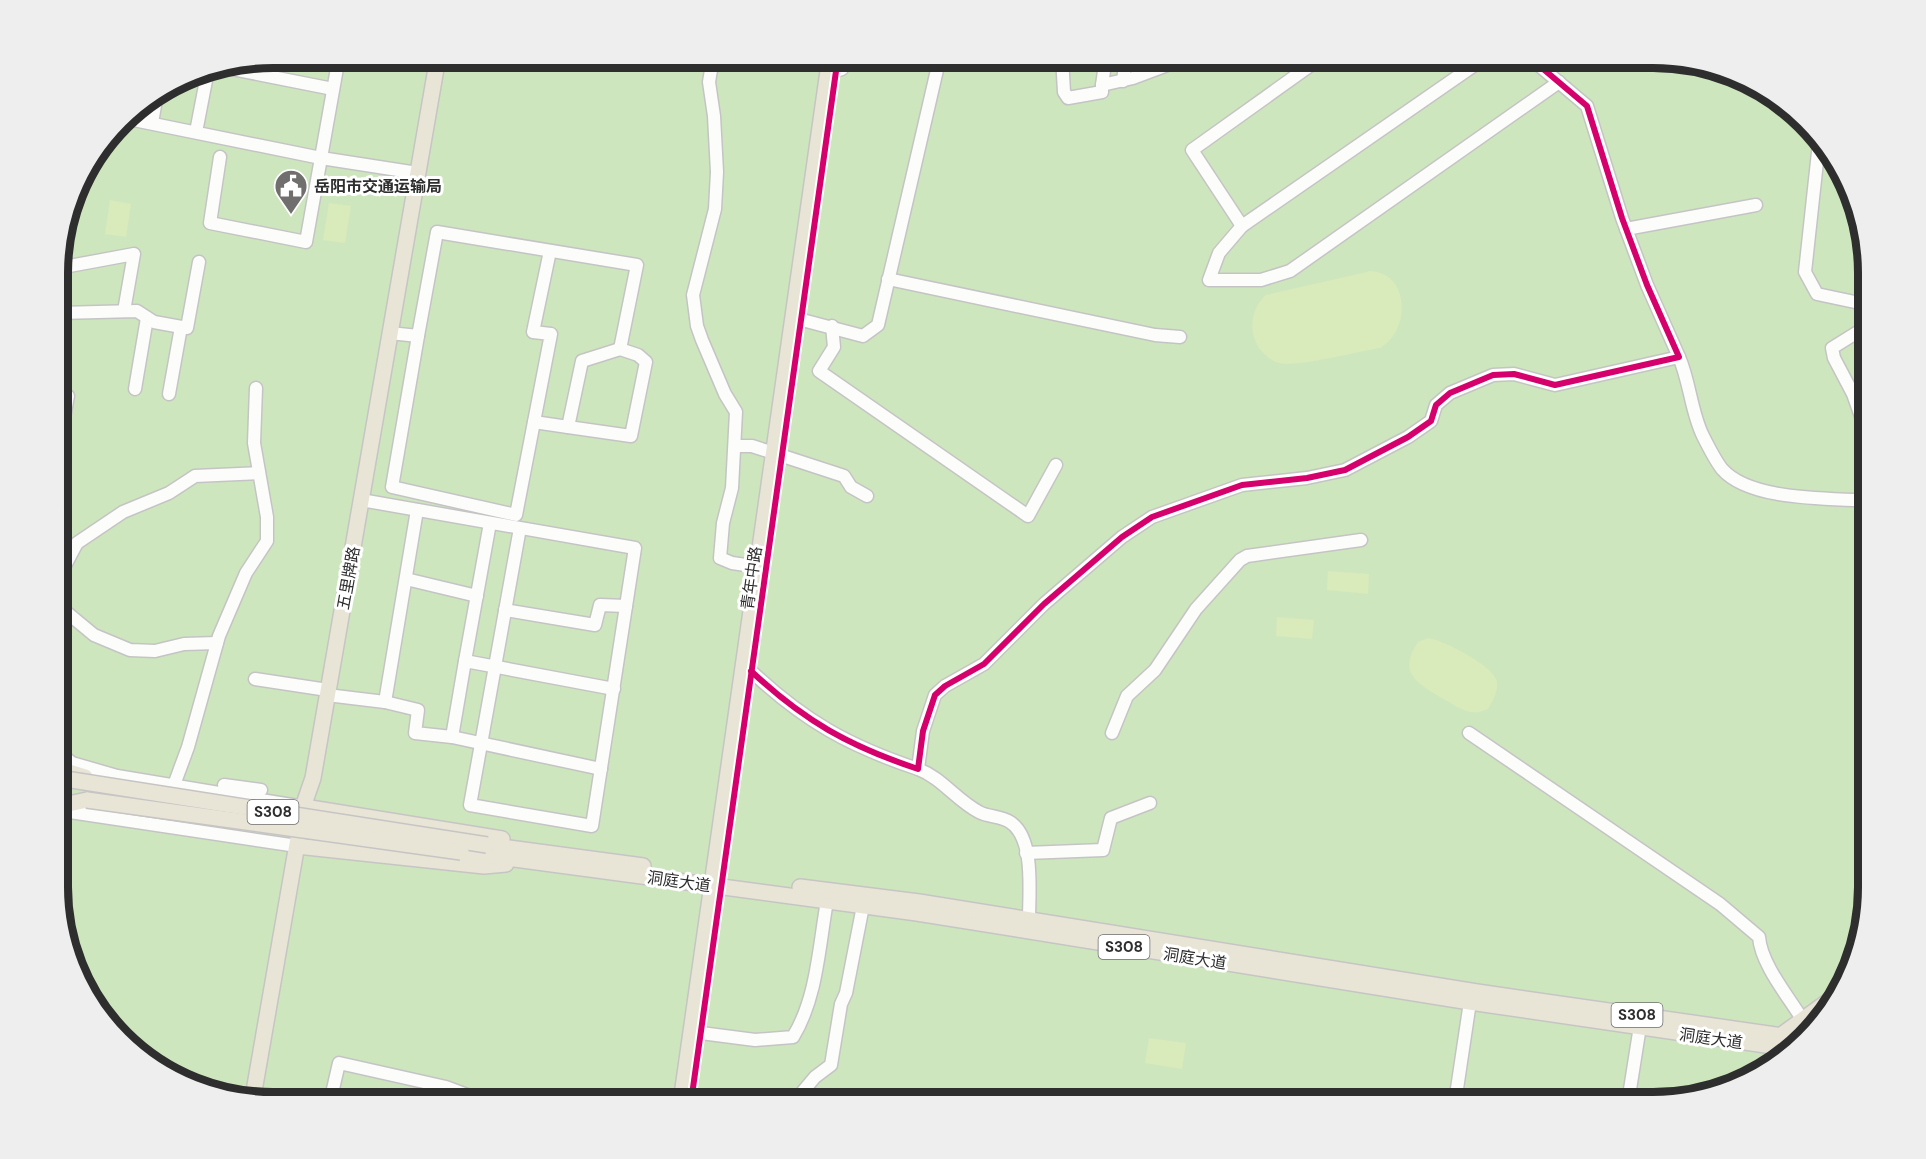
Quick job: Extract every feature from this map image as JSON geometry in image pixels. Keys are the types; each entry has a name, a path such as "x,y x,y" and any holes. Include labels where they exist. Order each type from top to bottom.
{"main road":[{"name":"五里牌路","path":"301,805 313,778 324,692 429,68"},
{"name":"五里牌路","path":"247,1090 361,500 436,68"},
{"path":"718,882 759,567 778,455 834,68"},
{"name":"青年中路","path":"683,1092 751,671 778,455"},
{"path":"68,772 122,789"},
{"name":"S308","path":"68,780 122,789"},
{"name":"洞庭大道","path":"122,789 1470,1002 1640,1021"},
{"name":"S308","path":"68,797 87,800"},
{"path":"68,804 87,800"},
{"name":"洞庭大道","path":"87,800 461,852 535,856"},
{"path":"301,805 495,837 535,856"},
{"name":"五里牌路","path":"254,1091 293,846"},
{"path":"293,846 484,866 535,856"},
{"name":"青年中路","path":"692,1092 718,882"},
{"name":"洞庭大道","path":"718,882 919,902 1466,990 1782,1046"},
{"path":"1785,1044 1802,1019 1818,1008"}],"street":[{"path":"220,158 210,223 306,242 337,68"},
{"path":"712,68 709,81 714,116 717,172 715,209 693,295 697,326 702,340 725,394 736,412 732,488 723,523 720,558 732,563 759,567"},
{"path":"807,321 863,336 878,325 937,68"},
{"path":"1064,68 1064,92 1068,98 1101,92 1104,68"},
{"path":"1123,81 1125,68"},
{"path":"1102,85 1123,81 1159,68"},
{"path":"1242,226 1192,150 1307,68"},
{"path":"1470,68 1242,226 1219,253 1209,280 1261,280 1290,271 1559,82"},
{"path":"1542,68 1587,106 1601,157 1626,229 1686,372 1702,435 1722,469 1746,485 1776,494 1858,500"},
{"path":"239,70 333,89"},
{"path":"196,132 206,79"},
{"path":"152,123 155,105"},
{"path":"135,120 321,158 411,172"},
{"path":"1818,151 1805,272 1817,294 1858,303"},
{"path":"1626,229 1756,205"},
{"path":"550,250 533,332 551,334 516,514 392,487 437,232 550,250 637,265 620,349"},
{"path":"68,266 134,254 124,311"},
{"path":"68,313 136,311 154,322 188,328 199,262"},
{"path":"888,279 1144,332 1180,337"},
{"path":"135,389 147,318"},
{"path":"832,326 834,347 819,371 1028,516 1056,465"},
{"path":"169,394 181,327"},
{"path":"1858,332 1832,348 1834,358 1858,408"},
{"path":"390,333 418,336"},
{"path":"534,422 567,427 631,436 646,362 638,355 620,349 582,362 567,427"},
{"path":"918,769 924,731 935,695 945,686 984,664 1052,597 1122,537 1152,517 1242,485 1307,478 1344,470 1408,437 1431,421 1436,405 1450,393 1493,375 1514,374 1554,385 1679,357"},
{"path":"176,782 217,642 246,573 267,541 267,517 254,443 256,388"},
{"path":"735,446 752,446 843,476 851,487 867,496"},
{"path":"68,560 77,543 123,512 169,493 195,476 259,473"},
{"path":"361,500 635,548 592,826 470,805 520,528"},
{"path":"385,702 417,510"},
{"path":"452,736 490,523"},
{"path":"1112,733 1126,696 1155,670 1196,609 1240,561 1247,556 1361,540"},
{"path":"406,579 477,596"},
{"path":"505,610 595,625 600,605 626,606"},
{"path":"68,613 94,635 130,650 155,651 184,644 217,642"},
{"path":"465,661 614,689"},
{"path":"751,671 781,699 822,728 871,753 931,774 979,812 1007,820 1018,829 1026,853 1029,919"},
{"path":"255,679 418,710 415,733 452,736 601,770"},
{"path":"1469,733 1720,904 1746,925 1759,937 1760,950 1767,964 1802,1019"},
{"path":"68,751 75,756 102,765 176,782 301,805"},
{"path":"68,760 72,763 117,776 261,790"},
{"path":"1026,853 1103,850 1111,818 1150,803"},
{"path":"68,813 293,846"},
{"path":"701,1033 754,1040 793,1037 802,1023 808,1000 827,901"},
{"path":"803,1092 815,1077 831,1065 841,1004 846,993 863,906"},
{"path":"1456,1091 1470,1002"},
{"path":"1630,1091 1640,1021"},
{"path":"332,1092 339,1063 442,1092"}],"green space":[{"path":"259,68 1654,68 1680,69 1707,74 1756,95 1799,127 1831,170 1852,219 1857,246 1858,900 1852,940 1831,989 1799,1032 1756,1064 1707,1085 1667,1091 272,1092 219,1085 170,1064 127,1032 102,1000 83,965 74,940 69,913 69,246 78,206 89,182 110,148 127,127 159,102 194,83 232,71"},
{"path":"110,200 131,204 126,237 105,234"},
{"path":"329,203 351,206 345,243 323,240"},
{"path":"1371,271 1384,274 1394,282 1402,304 1397,329 1390,340 1380,348 1287,364 1270,358 1259,347 1254,338 1252,323 1257,307 1266,295"},
{"path":"1328,571 1369,574 1368,594 1327,590"},
{"path":"1277,617 1314,620 1312,639 1276,636"},
{"path":"1428,638 1444,643 1476,660 1492,673 1497,687 1488,709 1475,712 1464,710 1418,682 1410,669 1409,661 1418,642"},
{"path":"1149,1038 1186,1043 1182,1069 1145,1063"}],"cycle path":[{"path":"692,1092 836,68"},
{"path":"751,671 790,704 828,730 870,751 918,769 923,731 935,695 945,686 984,664 1044,604 1122,537 1152,517 1242,485 1307,478 1345,470 1408,437 1431,421 1436,405 1450,393 1493,375 1514,374 1555,385 1679,357 1647,285 1622,218 1587,106 1542,68"}],"place":[{"name":"岳阳市交通运输局","path":"291,215"}]}
